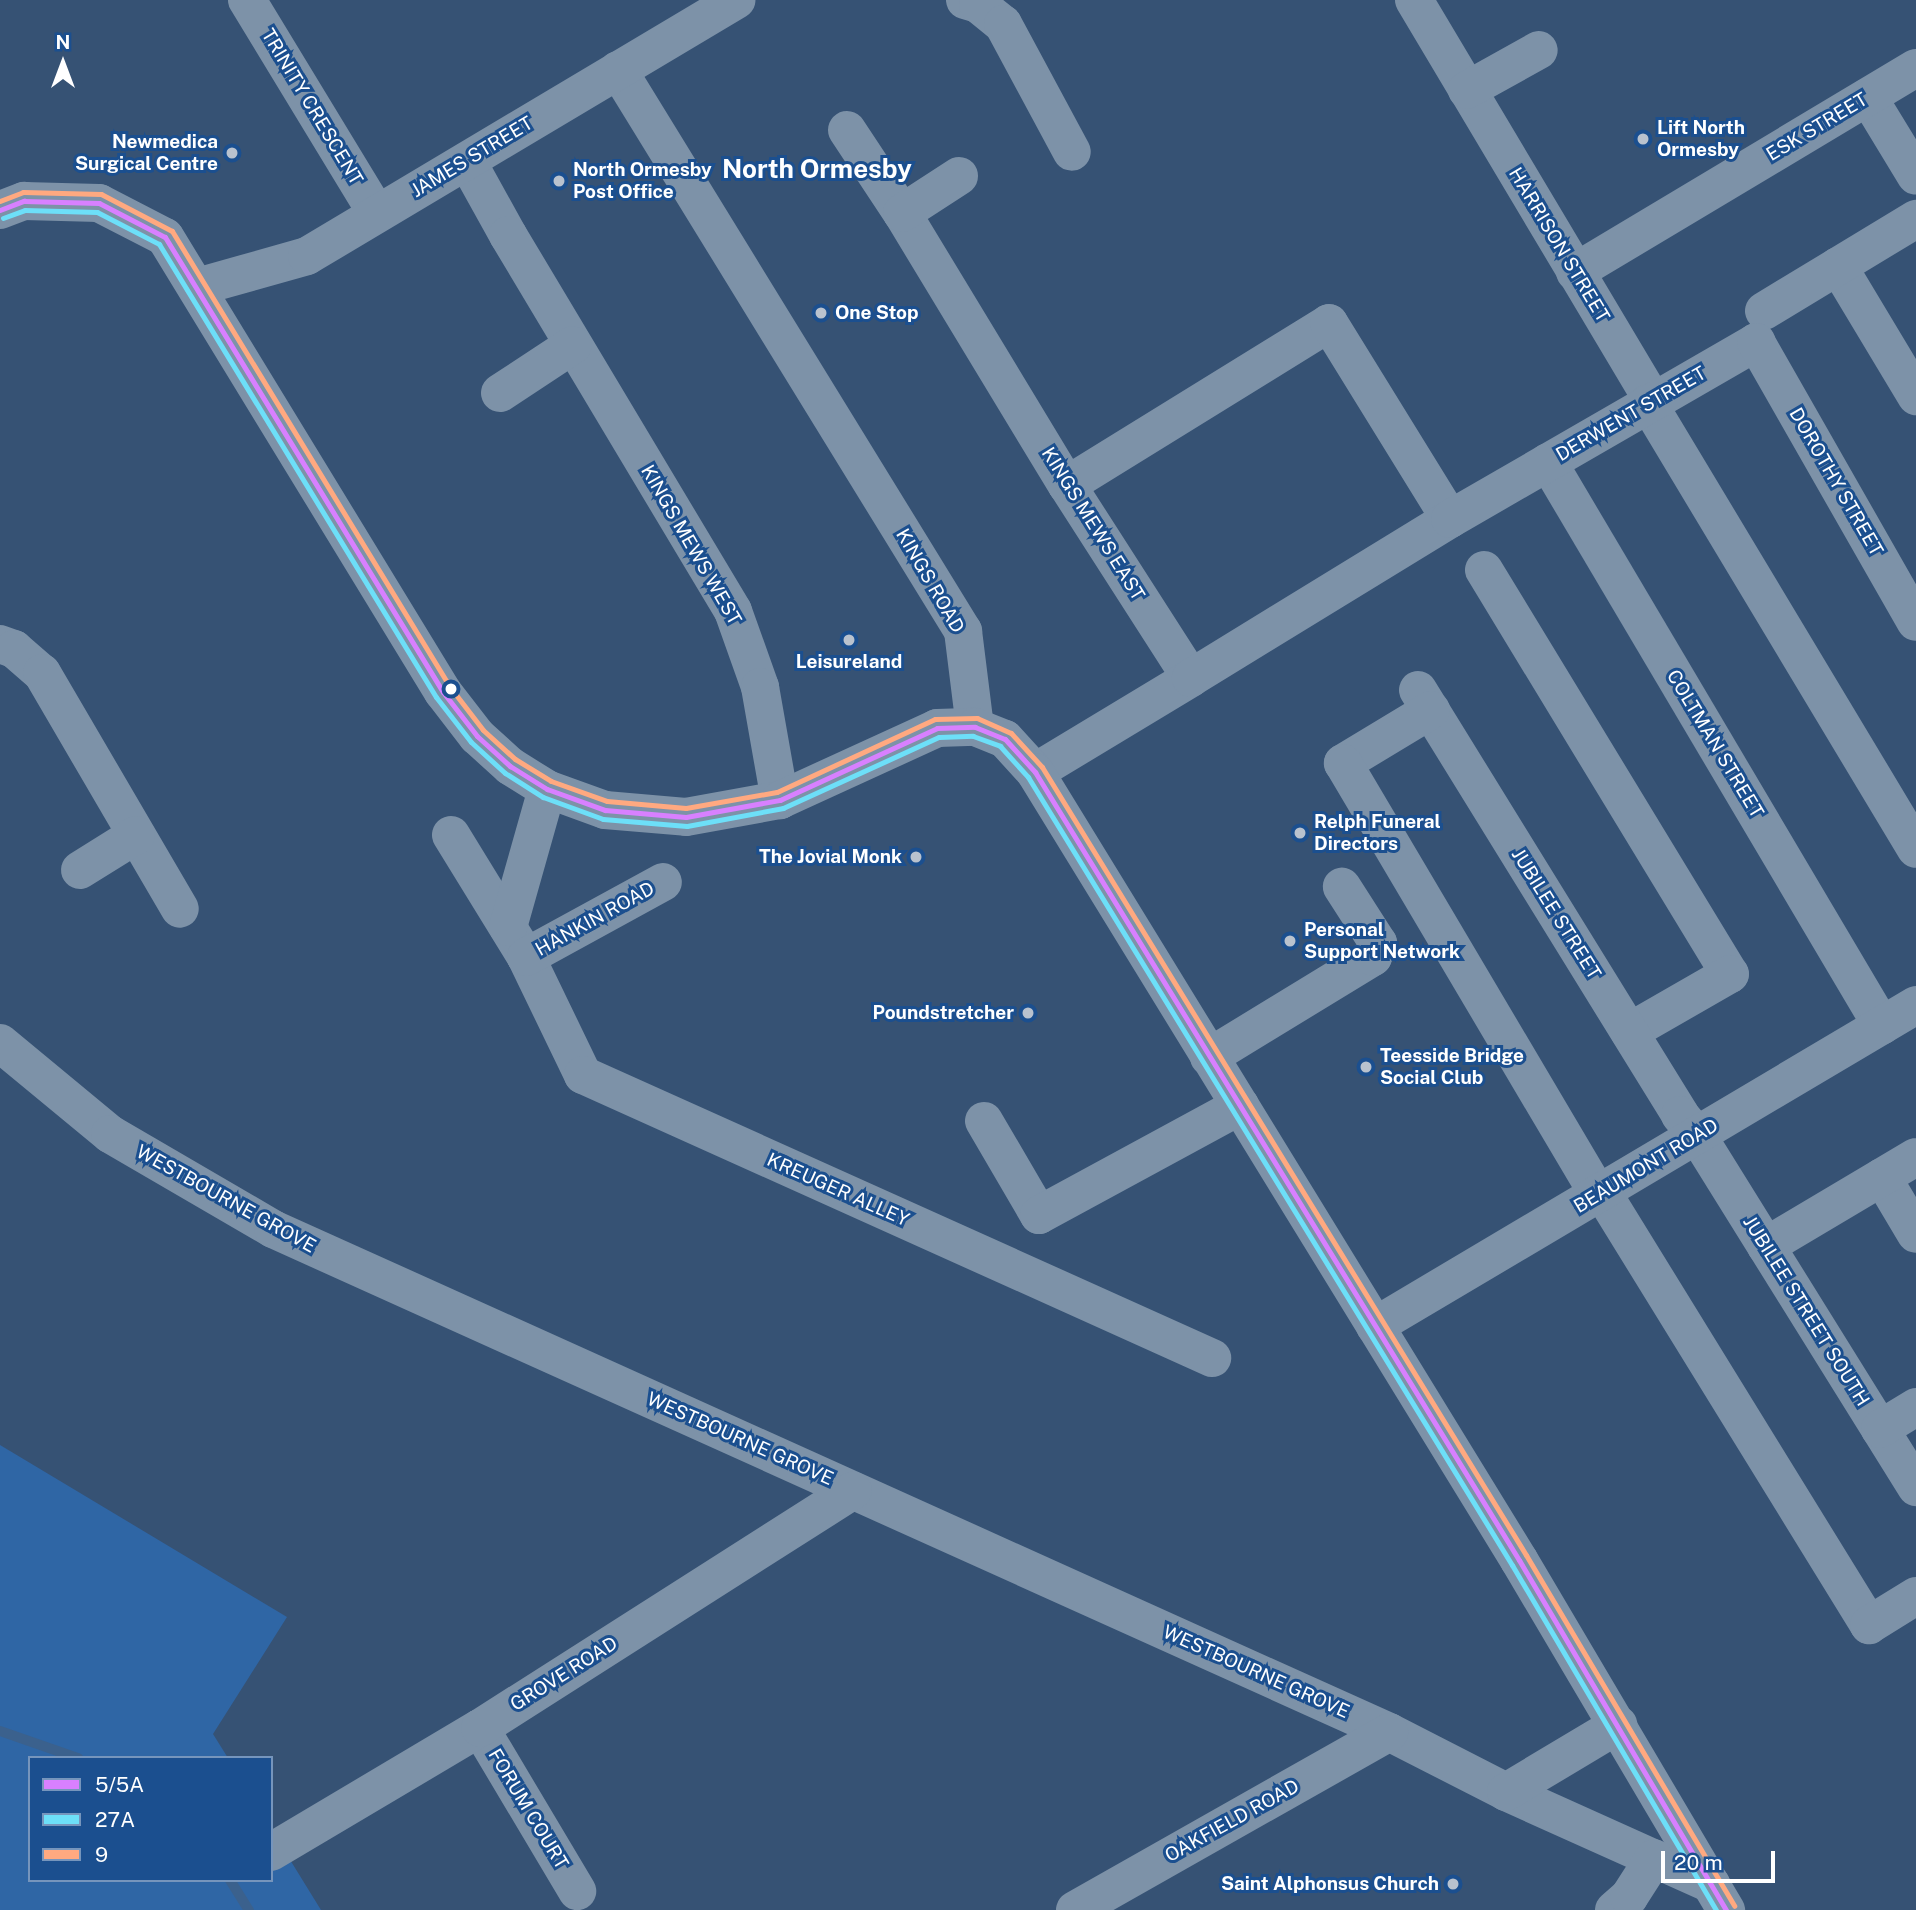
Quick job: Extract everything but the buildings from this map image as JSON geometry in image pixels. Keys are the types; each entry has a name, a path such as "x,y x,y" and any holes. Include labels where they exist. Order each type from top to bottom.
{"street":[{"name":"TRINITY CRESCENT","path":"247,0 377,214"},
{"name":"JAMES STREET","path":"197,287 307,256 736,0"},
{"path":"965,0 978,4 1003,24 1072,152"},
{"name":"HARRISON STREET","path":"1414,0 1916,849"},
{"path":"1467,90 1539,50"},
{"name":"ESK STREET","path":"1574,272 1916,68"},
{"name":"KINGS ROAD","path":"618,70 963,631 975,727"},
{"path":"1868,97 1916,176"},
{"name":"KINGS MEWS EAST","path":"846,130 902,213 1067,485 1191,678"},
{"name":"KINGS MEWS WEST","path":"467,161 573,345 733,611 760,687 780,800"},
{"path":"902,213 959,176"},
{"path":"0,210 24,201 99,203 165,237 443,692 477,736 510,766 547,789 605,810 685,817 780,800 937,728 975,727 1005,739 1035,772 1618,1725 1719,1897"},
{"name":"DERWENT STREET","path":"1191,678 1450,519 1650,401 1760,327 1838,265 1916,219"},
{"path":"1838,265 1916,396"},
{"path":"1067,485 1329,323 1450,519"},
{"name":"DOROTHY STREET","path":"1760,327 1916,622"},
{"path":"500,393 573,345"},
{"name":"COLTMAN STREET","path":"1548,462 1882,1026"},
{"path":"1484,570 1730,974 1629,1032"},
{"path":"0,644 14,649 42,673 180,909"},
{"path":"1035,772 1191,678"},
{"name":"JUBILEE STREET","path":"1600,1193 1343,763 1424,700 1680,1115 1697,1135"},
{"path":"517,942 547,789"},
{"path":"80,870 136,835"},
{"name":"KREUGER ALLEY","path":"452,835 517,942 583,1075 1212,1358"},
{"name":"HANKIN ROAD","path":"517,942 663,882"},
{"path":"1209,1057 1373,957 1378,943 1342,887"},
{"name":"BEAUMONT ROAD","path":"1375,1326 1916,1006"},
{"name":"WESTBOURNE GROVE","path":"0,1043 110,1134 273,1229 1389,1732 1506,1792 1654,1858 1719,1897"},
{"path":"984,1121 1039,1215 1240,1106"},
{"name":"JUBILEE STREET SOUTH","path":"1697,1135 1916,1487"},
{"path":"1766,1246 1916,1157"},
{"path":"1882,1177 1916,1234"},
{"path":"1600,1193 1869,1625 1915,1600"},
{"path":"1880,1429 1916,1407"},
{"name":"GROVE ROAD","path":"273,1851 480,1728 853,1490"},
{"path":"1506,1792 1618,1725"},
{"name":"FORUM COURT","path":"480,1728 577,1891"},
{"name":"OAKFIELD ROAD","path":"1074,1910 1389,1732"},
{"path":"1615,1910 1629,1897 1654,1858"}],"shaded area":[{"path":"0,1445 287,1617 213,1734 227,1756 28,1756 28,1882 273,1882 273,1832 321,1910 0,1910"}],"waterway":[{"path":"0,1731 72,1756"},
{"path":"231,1882 249,1910"}],"transit line":[{"name":"9","path":"0,201 23,192 101,194 172,231 450,687 483,730 515,759 551,781 607,801 686,808 777,792 935,719 977,718 1011,733 1042,767 1526,1555 1734,1906"},
{"name":"5/5A","path":"0,210 24,201 99,203 165,237 443,692 477,736 510,766 547,789 605,810 686,817 780,800 937,728 975,727 1005,739 1035,772 1519,1560 1726,1910"},
{"name":"27A","path":"3,218 25,210 97,212 159,244 436,697 471,742 505,773 543,797 603,819 687,826 783,808 939,737 973,736 1000,746 1028,777 1512,1565 1716,1910"}],"place":[{"name":"Lift North Ormesby","path":"1643,139"},
{"name":"Newmedica Surgical Centre","path":"232,153"},
{"name":"North Ormesby Post Office","path":"559,181"},
{"name":"One Stop","path":"821,313"},
{"name":"Leisureland","path":"849,640"},
{"name":"Relph Funeral Directors","path":"1300,833"},
{"name":"The Jovial Monk","path":"916,857"},
{"name":"Personal Support Network","path":"1290,941"},
{"name":"Poundstretcher","path":"1028,1013"},
{"name":"Teesside Bridge Social Club","path":"1366,1067"},
{"name":"Saint Alphonsus Church","path":"1453,1884"}],"district":[{"name":"North Ormesby","path":"817,169"}]}
